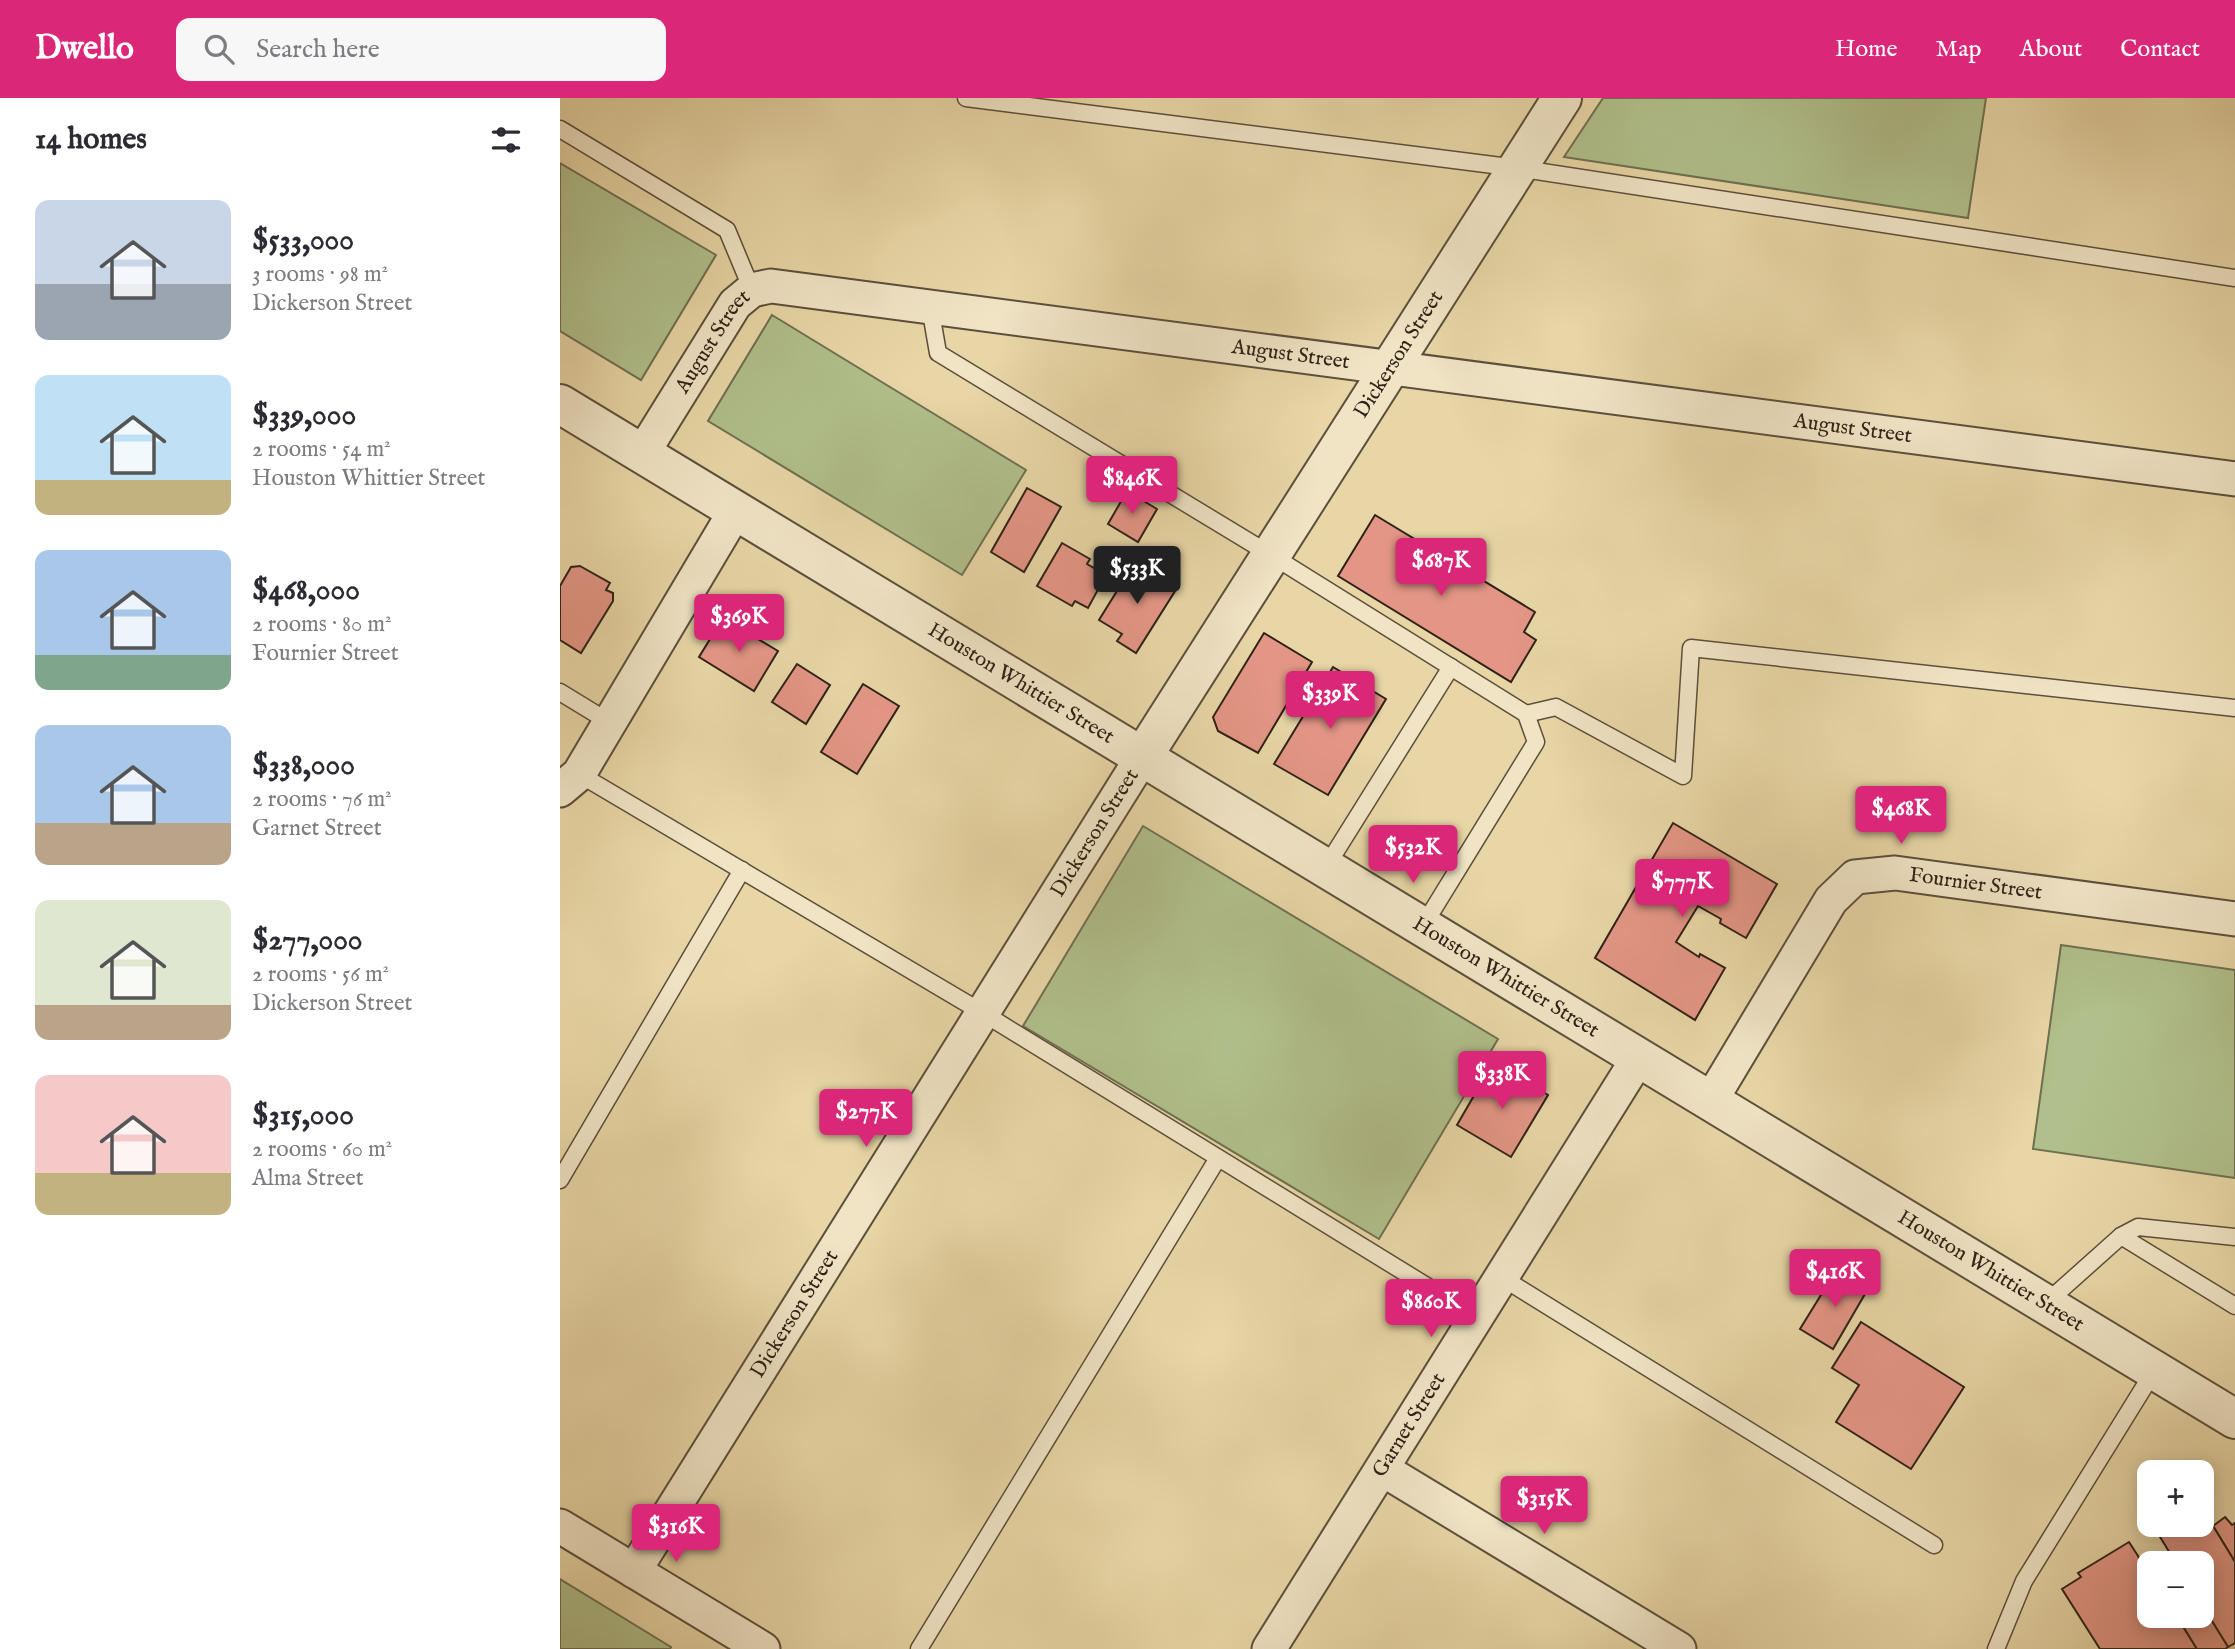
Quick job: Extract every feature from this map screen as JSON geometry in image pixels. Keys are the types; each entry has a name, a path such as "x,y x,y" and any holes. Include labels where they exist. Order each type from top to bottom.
{"street":[{"name":"Dickerson Street","path":"634,1571 1143,756 1562,98"},
{"name":"August Street","path":"642,453 735,304 751,290 771,286 2235,479"},
{"name":"Houston Whittier Street","path":"560,404 2235,1419"},
{"path":"569,782 609,722 736,510"},
{"name":"Fournier Street","path":"1711,1100 1831,900 1855,877 1895,873 2235,919"},
{"name":"Garnet Street","path":"1269,1649 1639,1057"},
{"path":"1382,1469 1679,1649"},
{"path":"560,1526 764,1649"}],"lane":[{"path":"966,98 1517,168 2235,278"},
{"path":"560,129 727,230 751,290"},
{"path":"930,307 938,353 1526,714 1536,742 1423,926"},
{"path":"1526,714 1556,706 1683,776 1691,648 2235,708"},
{"path":"1326,867 1451,667"},
{"path":"560,692 609,722"},
{"path":"569,782 742,870 983,1013 1477,1317"},
{"path":"560,1180 742,870"},
{"path":"919,1649 1218,1158"},
{"path":"2045,1304 2121,1236 2138,1227 2235,1237"},
{"path":"2121,1236 2235,1306"},
{"path":"1501,1277 1934,1545"},
{"path":"1996,1649 2025,1581 2154,1371"}],"green space":[{"path":"1603,98 1986,98 1968,218 1564,157"},
{"path":"560,163 716,255 641,380 560,331"},
{"path":"772,315 1026,470 962,575 708,421"},
{"path":"1143,826 1498,1039 1379,1239 1023,1026"},
{"path":"2061,945 2235,970 2235,1178 2033,1149"},
{"path":"560,1579 671,1647 670,1649 560,1649"}],"building":[{"path":"1027,488 1061,507 1024,572 991,552"},
{"path":"1127,491 1157,509 1138,542 1108,524"},
{"path":"1375,515 1535,612 1524,632 1536,640 1511,682 1338,576"},
{"path":"1062,543 1090,559 1087,564 1106,575 1088,608 1075,601 1072,606 1037,586"},
{"path":"1135,562 1177,588 1136,653 1117,641 1122,634 1099,620"},
{"path":"580,566 610,583 606,590 613,593 613,601 581,653 560,640 560,586 571,567"},
{"path":"723,618 778,651 754,691 699,657"},
{"path":"1264,633 1312,662 1258,753 1218,731 1213,717"},
{"path":"797,664 830,685 806,724 772,702"},
{"path":"1333,667 1386,699 1328,795 1274,764"},
{"path":"863,684 899,706 857,774 821,752"},
{"path":"1673,823 1777,884 1746,938 1698,906 1676,942 1699,957 1700,954 1725,968 1695,1020 1595,958"},
{"path":"1490,1068 1516,1084 1520,1077 1548,1095 1511,1157 1457,1125"},
{"path":"1837,1269 1869,1287 1833,1349 1800,1329"},
{"path":"1861,1322 1964,1387 1911,1469 1836,1422 1859,1385 1832,1368"},
{"path":"2225,1517 2232,1525 2235,1523 2235,1562 2214,1528"},
{"path":"2214,1528 2235,1562 2235,1643 2228,1647 2214,1624 2214,1551 2169,1551 2160,1537 2214,1537"},
{"path":"2129,1542 2137,1554 2137,1628 2184,1628 2197,1649 2100,1649 2062,1589 2081,1577 2078,1573"},
{"path":"2214,1624 2228,1647 2225,1649 2197,1649 2184,1628 2214,1628"}]}
